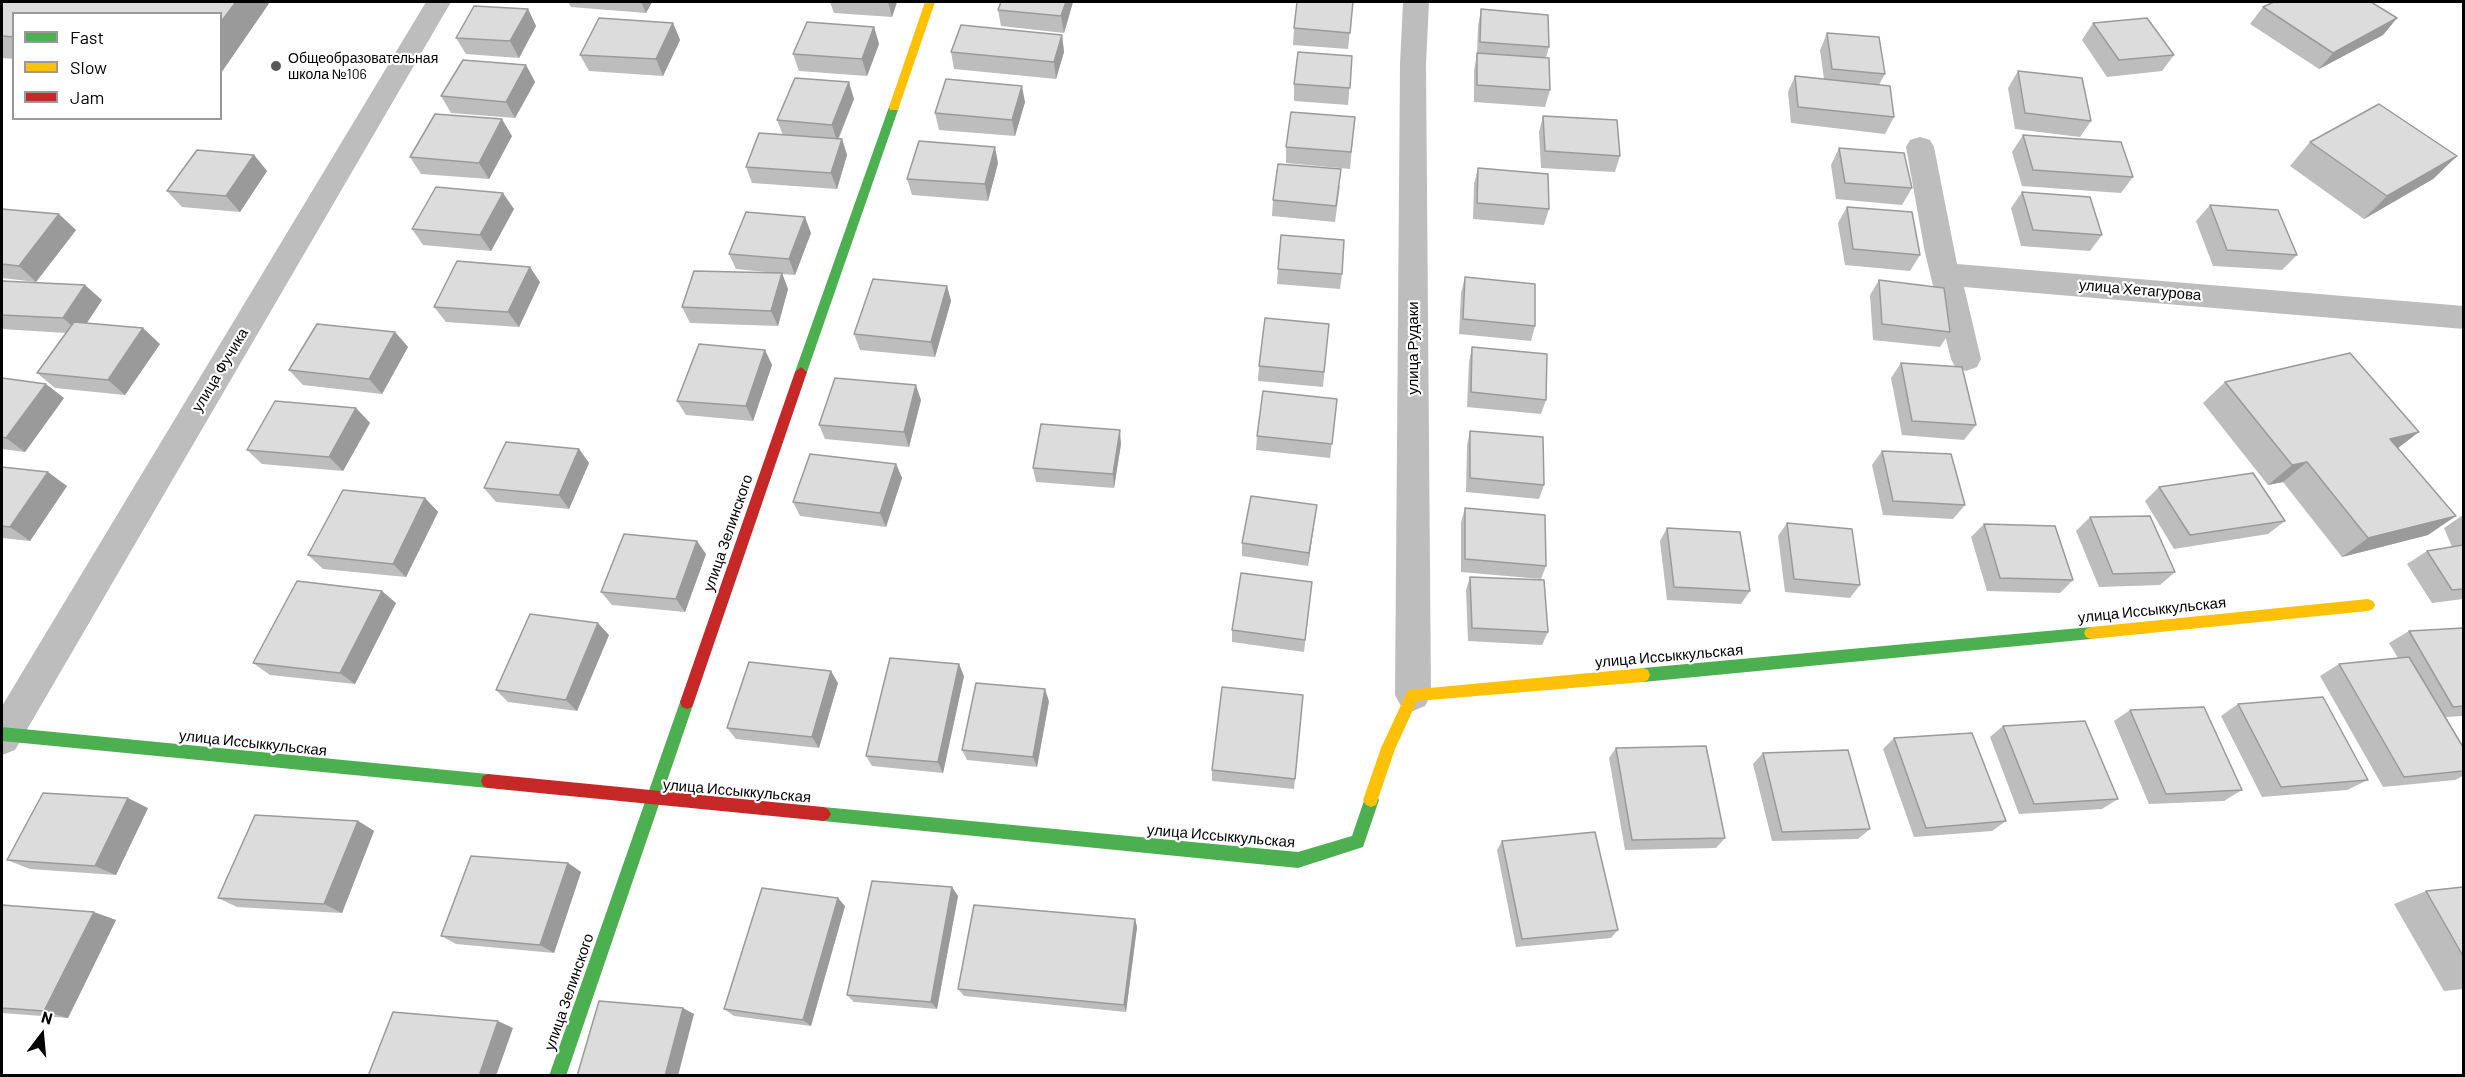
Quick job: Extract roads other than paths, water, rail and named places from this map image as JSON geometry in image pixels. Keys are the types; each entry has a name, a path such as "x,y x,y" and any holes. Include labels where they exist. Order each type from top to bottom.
{"street":[{"name":"улица Фучика","path":"2,736 438,2"},
{"name":"улица Зелинского","path":"558,1076 652,799 930,2"},
{"name":"улица Рудаки","path":"1413,695 1413,64 1416,2"},
{"path":"1920,147 1939,253 1966,359"},
{"name":"улица Хетагурова","path":"1946,274 2463,318"},
{"name":"улица Иссыккульская","path":"2,736 1298,860 1358,842 1388,748 1413,695 1836,658 2368,604"}],"place":[{"name":"Общеобразовательная школа №106","path":"276,66"}]}
